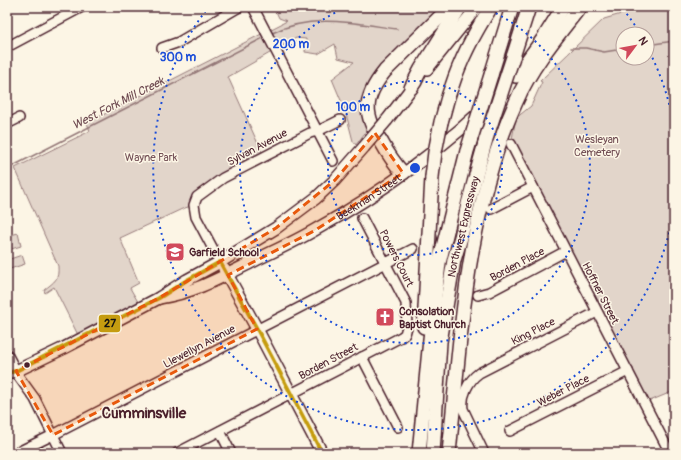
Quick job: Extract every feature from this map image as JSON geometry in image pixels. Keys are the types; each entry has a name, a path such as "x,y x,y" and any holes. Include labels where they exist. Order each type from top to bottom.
{"highway":[{"path":"403,173 388,154 371,124 368,109 370,95 377,80 388,66 434,24 450,7"},
{"path":"411,88 421,69 460,7"},
{"path":"419,453 425,296 432,177 435,152 441,122 451,86 461,62 491,7"},
{"name":"Northwest Expressway","path":"419,453 439,263 467,151 512,7"},
{"name":"Northwest Expressway","path":"433,453 440,342 454,260 486,139 529,7"},
{"path":"516,76 543,39 563,7"},
{"path":"449,453 459,346 471,258 486,208 503,133 516,102 540,61 580,7"},
{"path":"436,404 440,439 439,453"}],"main road":[{"name":"Beekman Street","path":"11,372 84,337 159,298 276,228 316,198 336,180 387,120 477,7"},
{"name":"Beekman Street","path":"159,298 177,295 228,275 314,231 355,206 403,173 465,125 516,76 576,7"},
{"path":"220,262 322,453"}],"street":[{"path":"7,47 81,7"},
{"path":"162,48 179,42 239,7"},
{"path":"253,7 333,161"},
{"path":"7,124 19,118"},
{"name":"Sylvan Avenue","path":"220,262 196,217 194,205 195,200 200,194 218,181 310,133 318,131 340,120"},
{"name":"Hoffner Street","path":"511,144 670,453"},
{"path":"486,208 533,186"},
{"name":"Powers Court","path":"362,218 406,303 405,334"},
{"name":"Llewellyn Avenue","path":"16,453 413,249"},
{"name":"Borden Place","path":"478,295 489,292 566,251"},
{"name":"King Place","path":"484,453 463,410 462,404 469,384 474,377 479,373 597,312"},
{"name":"Borden Street","path":"177,453 405,334"},
{"path":"7,354 11,372 35,399 62,453"},
{"path":"362,357 398,427"},
{"name":"Weber Place","path":"510,431 628,371"},
{"path":"220,431 231,453"}],"highlighted area":[{"path":"375,133 403,173 314,231 228,275 257,329 53,435 16,371 159,298 220,262 276,228 335,180"}],"green space":[{"name":"Wayne Park","path":"274,7 441,7 389,57 368,83 363,103 367,130 356,145 353,141 345,110 332,79 354,62 338,58 335,44 318,54 305,52 306,39 296,38 228,77 264,157 223,178 194,205 182,209 120,238 139,283 130,288 141,307 80,339 54,287 45,293 44,290 54,282 57,277 58,266 15,168 90,131 87,123 287,21 279,18"},
{"name":"Wesleyan Cemetery","path":"645,7 674,7 674,391 645,403 511,144 516,118 531,106 542,82 540,81 604,19"},
{"path":"18,233 21,246 8,250 7,236"},
{"path":"22,255 25,264 10,269 7,260"}],"waterway":[{"name":"West Fork Mill Creek","path":"270,34 301,24 333,21 397,29"},
{"name":"West Fork Mill Creek","path":"7,169 265,37"},
{"name":"West Fork Mill Creek","path":"655,44 674,41"},
{"name":"West Fork Mill Creek","path":"571,48 586,48 604,52 615,50"}],"transit line":[{"name":"27","path":"7,373 16,371 159,298 187,280 220,262 322,453"}],"place":[{"name":"Garfield School","path":"175,252"},
{"name":"Consolation Baptist Church","path":"385,317"}],"district":[{"name":"Cumminsville","path":"144,413"}]}
